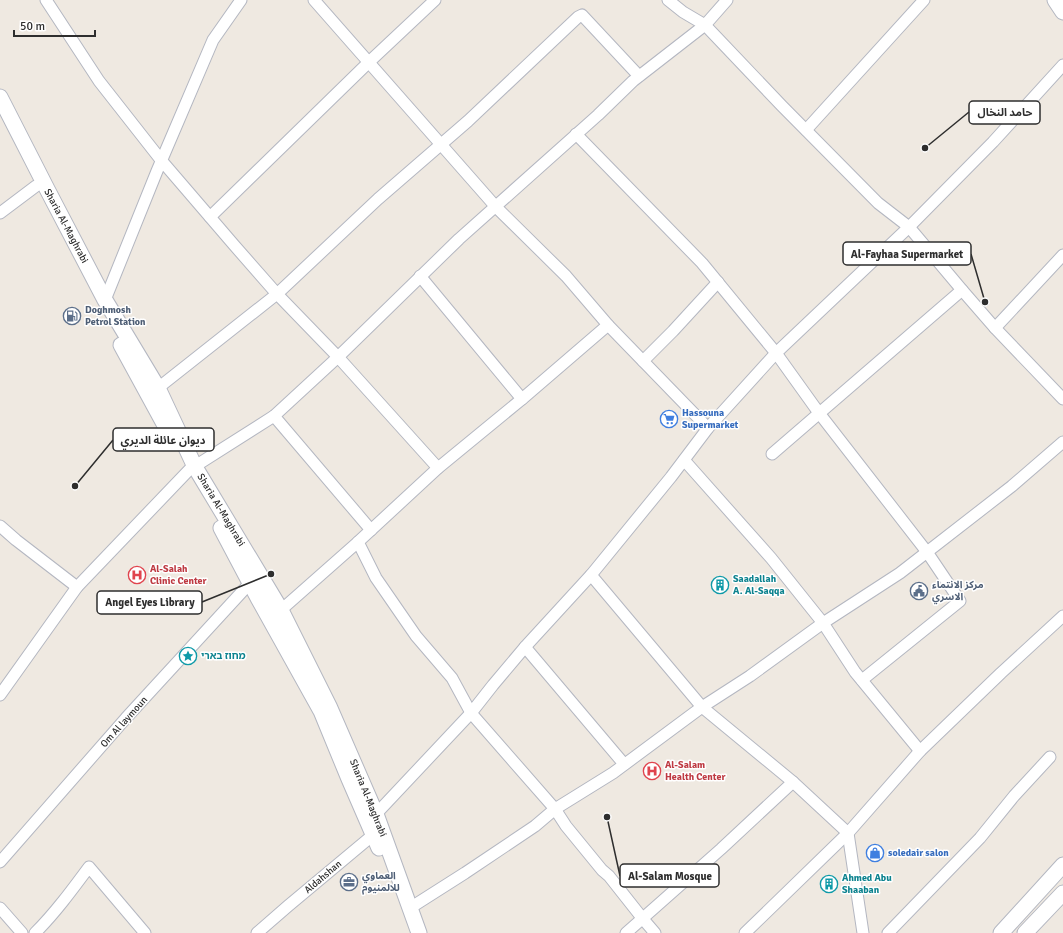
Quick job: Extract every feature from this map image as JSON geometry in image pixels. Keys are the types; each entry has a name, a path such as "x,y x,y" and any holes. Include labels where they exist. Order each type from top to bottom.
{"main road":[{"path":"1055,0 1063,12"},
{"name":"Sharia Al-Maghrabi","path":"0,97 105,300 158,388 200,489 321,711 378,847 410,933"},
{"name":"Sharia Al-Maghrabi","path":"0,118 80,270 192,469 281,610 329,706 376,814 419,933"},
{"path":"1001,933 1063,865"},
{"path":"1025,933 1063,892"}],"street":[{"path":"46,0 98,81 161,160 277,294 338,357 438,468"},
{"path":"105,300 161,160 213,40 241,0"},
{"path":"314,0 440,145 496,206 566,276 608,325 708,428"},
{"path":"210,218 369,62 435,0"},
{"path":"668,0 683,12 705,25 878,203 909,227 995,328 1063,399"},
{"path":"0,695 77,587 192,469 274,416 338,357 458,239 598,115 633,81 705,25 727,0"},
{"path":"806,130 924,0"},
{"path":"158,388 277,294 378,199 468,121 578,17 582,15 639,76"},
{"path":"373,835 376,814 471,712 525,646 591,575 708,428 776,353 909,227 993,142 1063,65"},
{"path":"576,134 702,263 718,282 776,353 819,413 927,552 960,601 862,680"},
{"path":"0,213 36,186"},
{"path":"995,328 1063,256"},
{"path":"420,276 522,399"},
{"path":"643,361 718,282"},
{"path":"772,454 962,290"},
{"path":"281,610 358,542 438,468 522,399 608,325"},
{"path":"274,416 371,530"},
{"path":"410,908 535,826 555,809 634,759 702,708 750,676 823,623 900,573 1012,486 1063,442"},
{"path":"684,460 770,558 823,623 855,672 920,751"},
{"path":"0,526 77,587"},
{"path":"358,542 376,578 416,636 452,678 471,712 555,809 566,826 655,933"},
{"path":"591,575 702,708 793,782 848,833 863,933"},
{"name":"Om Al laymoun","path":"0,862 126,718 250,583"},
{"path":"746,933 848,833 920,751 1063,616"},
{"path":"525,646 624,764"},
{"path":"888,933 980,838 1014,796 1050,757"},
{"path":"626,933 721,849 793,782"},
{"name":"Aldahshan","path":"257,933 373,835"},
{"path":"35,933 89,867 145,933"},
{"path":"0,908 22,933"}],"place":[{"name":"حامد النخال","path":"925,148"},
{"name":"Al-Fayhaa Supermarket","path":"985,302"},
{"name":"Doghmosh Petrol Station","path":"72,316"},
{"name":"Hassouna Supermarket","path":"669,419"},
{"name":"ديوان عائلة الديري","path":"75,486"},
{"name":"Angel Eyes Library","path":"271,574"},
{"name":"Al-Salah Clinic Center","path":"137,575"},
{"name":"Saadallah A. Al-Saqqa","path":"720,585"},
{"name":"مركز الانتماء الاسري","path":"919,591"},
{"name":"מחוז בארי","path":"188,656"},
{"name":"Al-Salam Health Center","path":"652,771"},
{"name":"Al-Salam Mosque","path":"607,817"},
{"name":"soledair salon","path":"875,853"},
{"name":"العماوي للالمنيوم","path":"349,882"},
{"name":"Ahmed Abu Shaaban","path":"829,884"}]}
